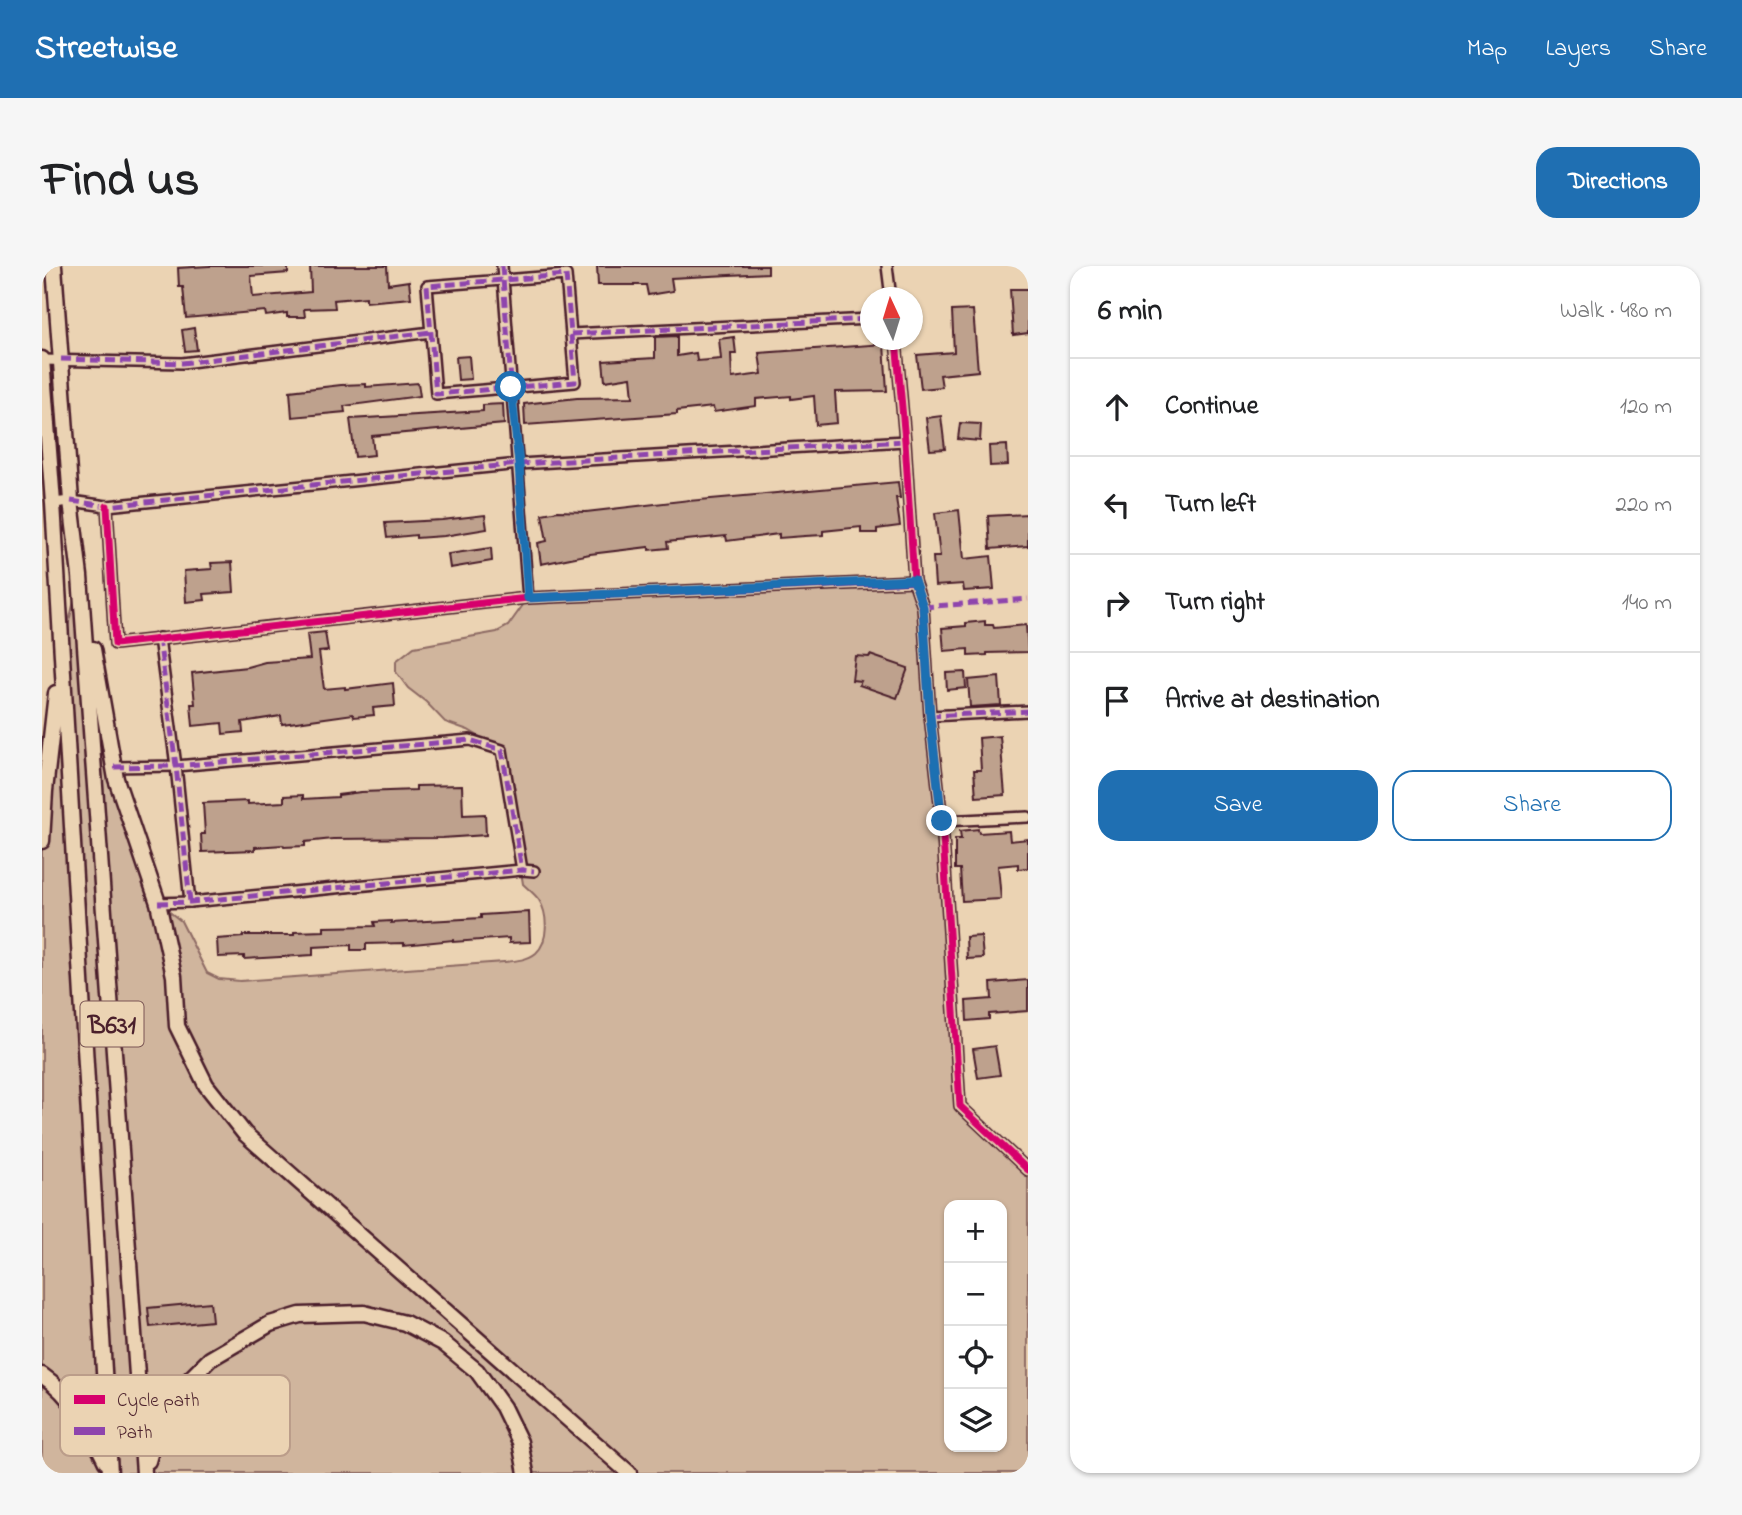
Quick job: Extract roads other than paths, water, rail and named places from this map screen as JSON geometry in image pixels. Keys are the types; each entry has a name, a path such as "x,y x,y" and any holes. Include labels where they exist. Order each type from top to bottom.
{"main road":[{"name":"B631","path":"54,266 71,501 80,576 137,1375"},
{"name":"B631","path":"42,359 53,503 103,1375"},
{"path":"80,576 114,767 158,903 174,976 177,1026 206,1085 244,1133 629,1473"},
{"path":"42,841 43,792 61,655"},
{"path":"194,1375 210,1359 270,1324 300,1315 365,1312 405,1323 443,1343 477,1371 503,1407 520,1442 526,1473"},
{"path":"42,1375 60,1390"},
{"path":"144,1473 149,1456"}],"street":[{"path":"502,266 528,598"},
{"path":"887,266 890,287"},
{"path":"566,275 575,382 436,394 427,286 503,280 566,275"},
{"path":"571,334 860,320"},
{"path":"42,359 182,363 431,332"},
{"path":"897,350 914,580 923,607 930,716 942,821 960,1106 1028,1170"},
{"path":"53,503 71,501 107,506 519,464 905,441"},
{"path":"107,506 115,645 528,598 914,580"},
{"path":"159,638 177,766 190,902"},
{"path":"930,716 1028,711"},
{"path":"114,767 177,766 470,740 502,750 522,870"},
{"path":"942,821 1028,817"},
{"path":"158,903 534,871"}]}
